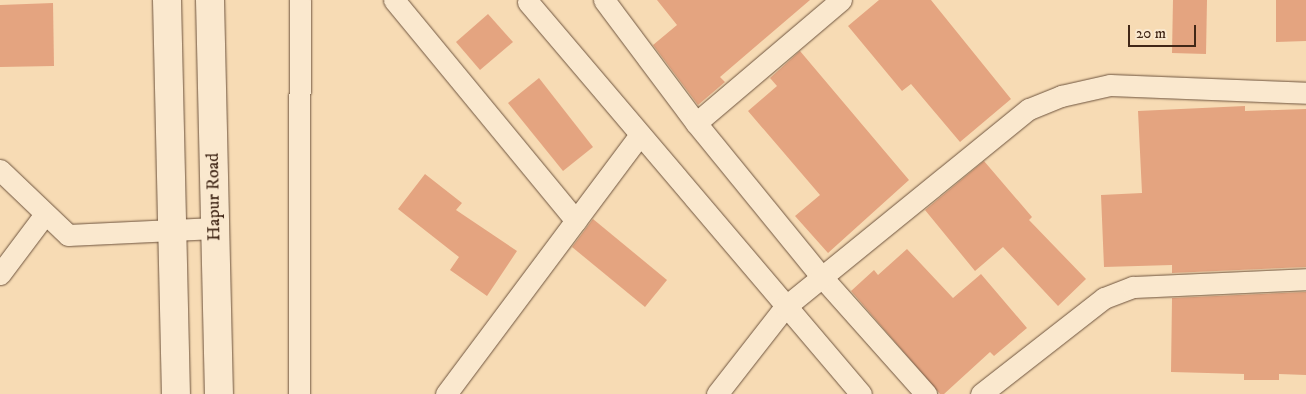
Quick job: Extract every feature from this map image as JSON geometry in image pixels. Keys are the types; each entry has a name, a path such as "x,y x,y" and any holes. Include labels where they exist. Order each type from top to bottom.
{"main road":[{"path":"168,0 176,394"},
{"name":"Hapur Road","path":"210,0 219,394"}],"street":[{"path":"300,0 300,394"},
{"path":"394,0 576,220"},
{"path":"604,0 696,123 821,276 926,394"},
{"path":"696,123 841,0"},
{"path":"529,1 860,394"},
{"path":"718,394 785,307 1004,126 1029,109 1061,96 1110,85 1306,93"},
{"path":"446,394 640,135"},
{"path":"0,170 68,235 215,228"},
{"path":"0,274 45,214"},
{"path":"981,394 1104,298 1133,287 1306,279"}],"building":[{"path":"657,0 810,0 720,77 725,82 698,105 653,45 677,25"},
{"path":"879,0 931,0 1011,99 960,142 911,84 902,91 848,26"},
{"path":"1173,0 1207,0 1206,54 1172,53"},
{"path":"1276,0 1306,0 1306,41 1276,42"},
{"path":"53,3 54,66 0,67 0,5"},
{"path":"488,14 513,42 480,70 456,42"},
{"path":"800,51 909,180 828,253 795,216 820,195 748,111 777,86 770,78"},
{"path":"539,78 593,147 563,171 508,103"},
{"path":"1245,106 1245,111 1306,109 1306,267 1172,273 1172,265 1104,267 1101,195 1142,193 1138,111"},
{"path":"984,161 1032,217 1029,220 1086,279 1058,306 1003,247 975,271 925,210"},
{"path":"425,174 462,203 456,210 517,251 487,296 450,270 459,257 398,209"},
{"path":"593,219 667,280 645,307 572,247"},
{"path":"907,249 953,298 981,274 1027,328 994,356 990,352 944,394 940,394 851,291 874,270 878,275"},
{"path":"1306,292 1306,375 1279,374 1279,380 1244,380 1244,374 1171,372 1172,298"}]}
